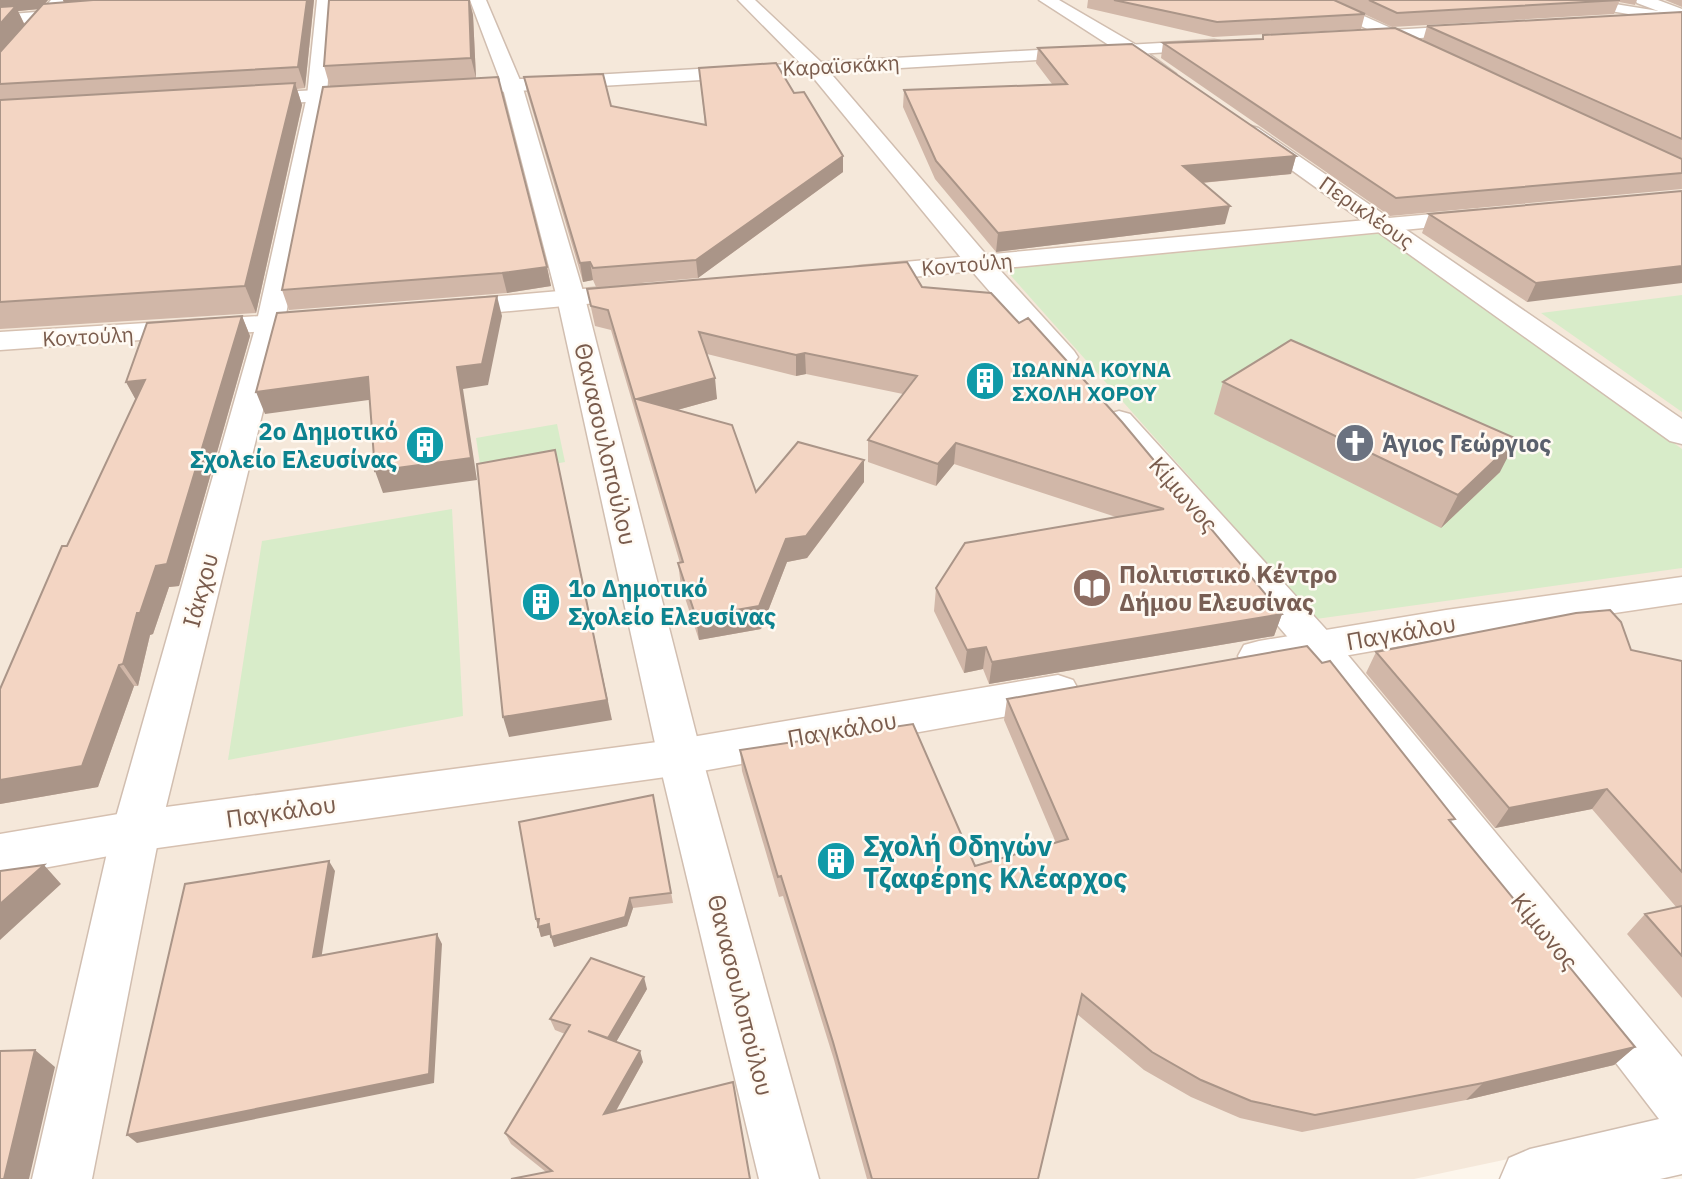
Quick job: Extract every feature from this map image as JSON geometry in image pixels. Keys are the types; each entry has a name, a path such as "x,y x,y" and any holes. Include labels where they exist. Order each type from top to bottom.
{"street":[{"path":"0,69 60,0"},
{"name":"Ιάκχου","path":"62,1179 136,831 270,325 317,96 325,0"},
{"name":"Θανασουλοπούλου","path":"478,0 512,85 571,298 680,757 789,1179"},
{"name":"Κίμωνος","path":"746,0 814,66 980,264 1318,646 1682,1102"},
{"path":"1047,0 1132,50 1188,88"},
{"path":"1315,0 1443,59"},
{"path":"1643,0 1680,17"},
{"path":"0,20 101,12"},
{"path":"1595,23 1680,17"},
{"path":"1338,38 1501,29"},
{"name":"Καραϊσκάκη","path":"428,90 1228,44"},
{"path":"235,101 387,92"},
{"name":"Περικλέους","path":"1232,118 1682,434"},
{"name":"Κοντούλη","path":"830,276 1508,214"},
{"path":"421,311 667,290"},
{"name":"Κοντούλη","path":"0,341 352,318"},
{"name":"Παγκάλου","path":"1223,663 1446,624 1682,590"},
{"name":"Παγκάλου","path":"0,855 136,831 680,757 1101,684"},
{"path":"1530,1179 1682,1144"}],"lane":[{"path":"1568,0 1680,17"}],"shaded area":[{"path":"0,0 1682,0 1682,1122 1414,1179 0,1179"}],"green space":[{"path":"1385,233 1682,449 1682,568 1316,619 1005,269"},
{"path":"1682,295 1682,412 1541,313"},
{"path":"557,424 565,462 482,477 476,438"},
{"path":"452,509 463,716 228,760 262,541"}],"building":[{"path":"93,0 307,0 298,67 0,84 0,52 43,4"},
{"path":"329,0 469,0 471,58 324,66"},
{"path":"1114,0 1334,0 1365,14 1217,22"},
{"path":"1369,0 1620,0 1397,13"},
{"path":"16,6 0,24 0,7"},
{"path":"1682,12 1682,139 1427,26"},
{"path":"1395,28 1682,159 1682,173 1396,198 1163,43 1263,39 1263,35"},
{"path":"1132,44 1296,156 1183,166 1230,206 998,233 936,161 904,90 1067,84 1038,48"},
{"path":"776,63 794,93 804,92 843,156 696,260 593,268 590,262 580,263 524,77 603,74 611,106 706,125 699,68"},
{"path":"498,77 547,267 282,290 323,87"},
{"path":"295,83 245,286 0,302 0,100"},
{"path":"1682,191 1682,266 1536,283 1429,214"},
{"path":"907,262 922,287 991,293 1019,323 1028,318 1122,422 1282,614 992,662 986,647 967,650 936,588 965,543 1164,509 956,443 938,464 868,440 917,376 805,353 796,355 699,332 715,378 637,399 732,425 756,492 798,442 864,460 806,536 786,539 759,606 696,617 678,563 683,562 608,310 591,306 587,289"},
{"path":"497,296 482,364 457,367 471,458 375,471 368,377 256,392 277,313"},
{"path":"242,316 167,564 156,566 140,613 137,613 123,664 119,665 82,766 0,780 0,689 62,546 67,546 145,380 126,382 147,323"},
{"path":"1291,340 1517,439 1458,495 1223,382"},
{"name":"1ο Δημοτικό Σχολείο Ελευσίνας","path":"555,450 607,700 503,717 477,464"},
{"path":"1610,610 1621,622 1631,650 1682,661 1682,872 1607,789 1509,808 1376,652 1576,613"},
{"path":"1307,646 1322,663 1330,661 1455,819 1449,820 1635,1047 1483,1083 1315,1115 1251,1101 1201,1080 1152,1052 1082,994 1038,1179 872,1179 833,1042 781,876 778,877 740,750 913,724 975,866 1068,839 1007,699"},
{"path":"653,795 671,893 630,898 625,917 551,937 549,924 538,927 539,919 536,919 519,822"},
{"path":"329,861 313,957 437,934 429,1074 127,1135 185,884"},
{"path":"44,865 0,904 0,871"},
{"path":"1682,906 1682,956 1645,914"},
{"path":"591,958 644,977 608,1038 588,1031 640,1051 604,1114 733,1082 750,1179 511,1179 552,1171 505,1133 570,1025 550,1019"},
{"path":"35,1050 4,1179 0,1179 0,1051"}],"place":[{"name":"ΙΩΑΝΝΑ ΚΟΥΝΑ ΣΧΟΛΗ ΧΟΡΟΥ","path":"985,381"},
{"name":"Άγιος Γεώργιος","path":"1355,443"},
{"name":"2ο Δημοτικό Σχολείο Ελευσίνας","path":"425,445"},
{"name":"Πολιτιστικό Κέντρο Δήμου Ελευσίνας","path":"1092,588"},
{"name":"1ο Δημοτικό Σχολείο Ελευσίνας","path":"541,602"},
{"name":"Σχολή Οδηγών Τζαφέρης Κλέαρχος","path":"836,861"}]}
